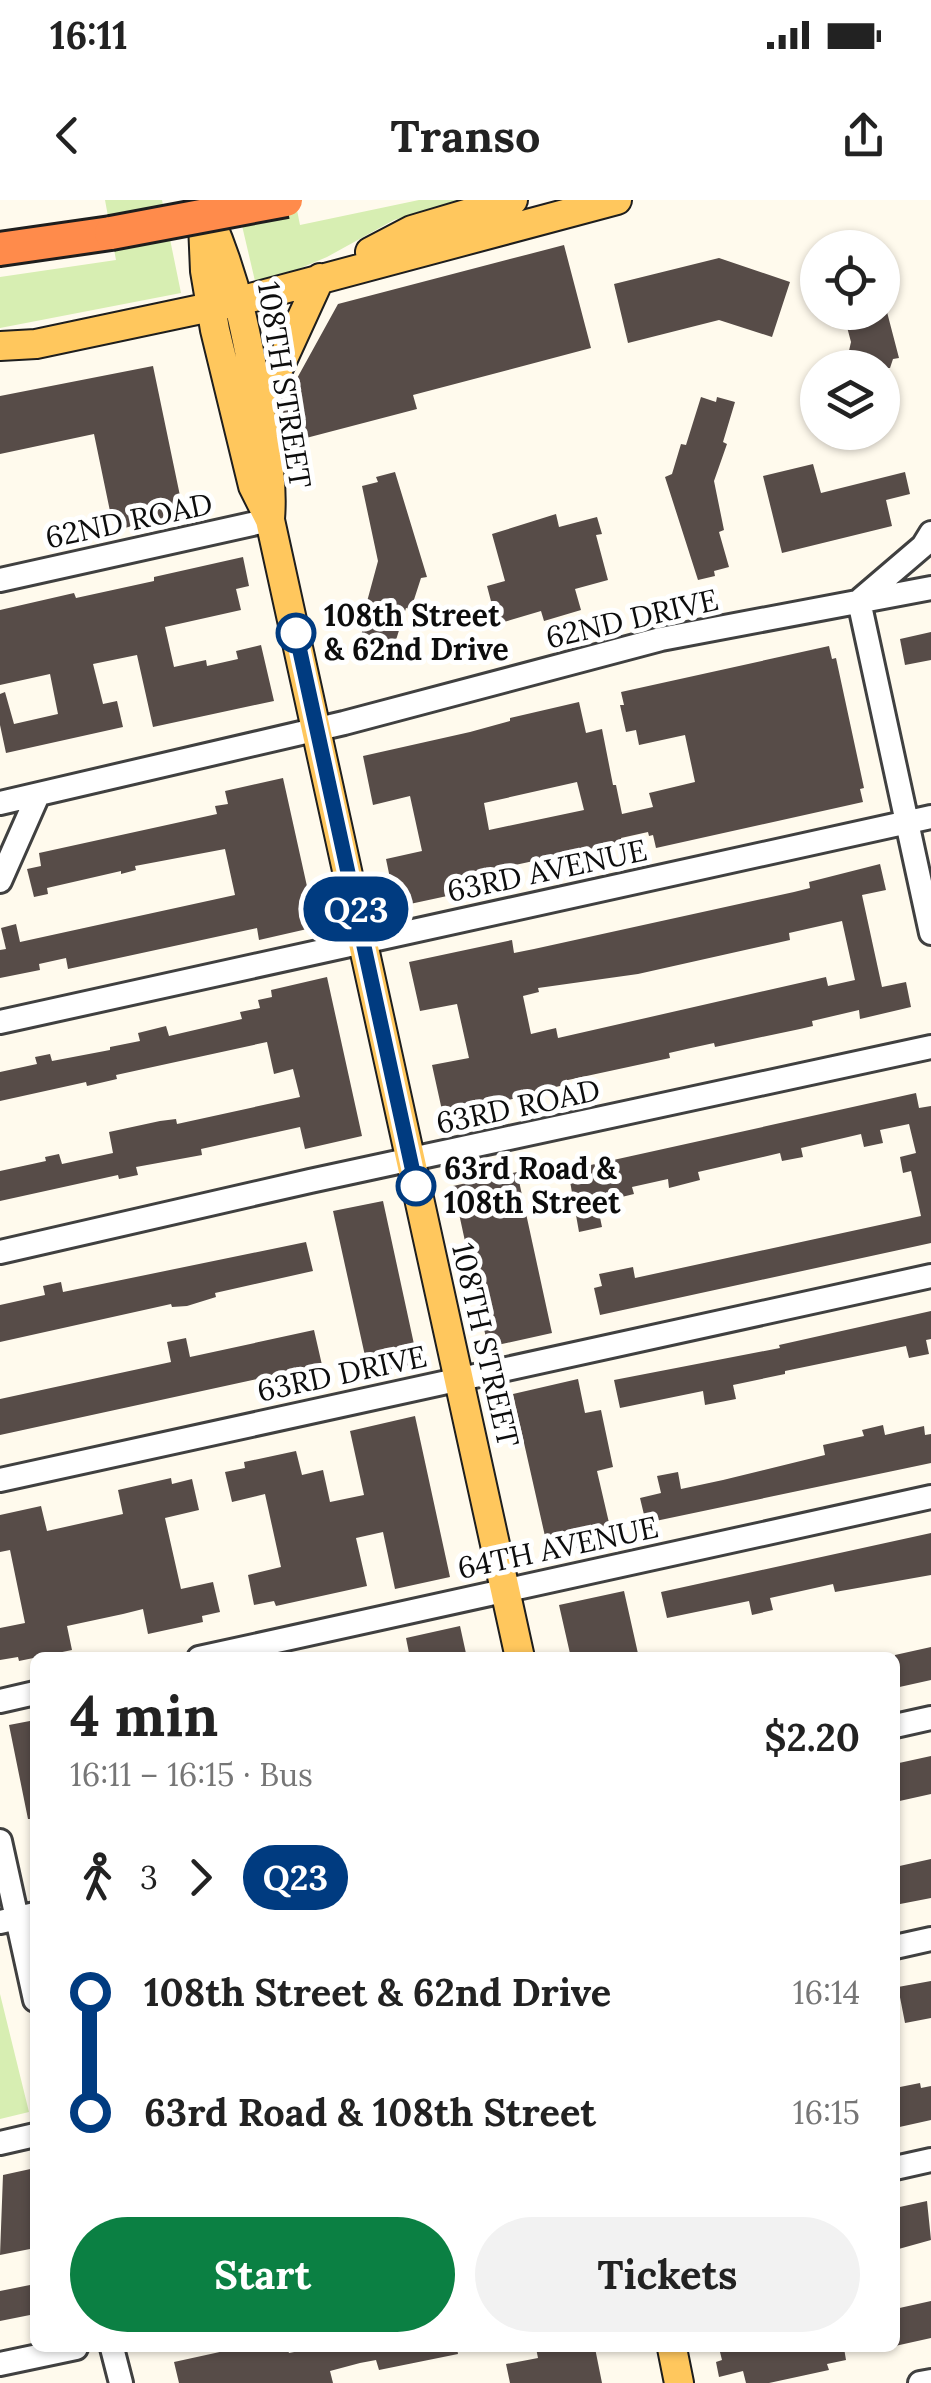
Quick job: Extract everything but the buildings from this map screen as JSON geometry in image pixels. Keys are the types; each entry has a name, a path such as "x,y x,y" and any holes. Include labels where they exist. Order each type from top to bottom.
{"highway":[{"path":"0,250 286,200"}],"main road":[{"path":"260,410 320,278 412,230 513,200"},
{"path":"0,346 36,344 211,308 617,200"},
{"name":"108TH STREET","path":"203,203 230,267 239,301 273,484 270,520"},
{"name":"108TH STREET","path":"203,203 205,271 211,308 254,486 270,520 519,1652"},
{"path":"673,2352 680,2383"}],"street":[{"path":"0,355 36,344"},
{"name":"62ND ROAD","path":"0,580 270,520"},
{"path":"931,533 924,546 859,601 931,933"},
{"name":"62ND DRIVE","path":"0,803 317,730 661,639 931,588"},
{"path":"0,880 38,795"},
{"name":"63RD AVENUE","path":"0,1022 931,817"},
{"name":"63RD ROAD","path":"0,1252 931,1047"},
{"name":"63RD DRIVE","path":"0,1480 931,1276"},
{"name":"64TH AVENUE","path":"226,1652 931,1497"},
{"path":"0,1701 30,1694"},
{"path":"900,1725 931,1718"},
{"path":"0,1840 30,1977"},
{"path":"900,1946 931,1939"},
{"path":"0,2143 30,2137"},
{"path":"900,2167 931,2160"},
{"path":"0,2364 57,2352"},
{"path":"113,2352 122,2383"},
{"path":"920,2383 931,2380"}],"green space":[{"path":"105,200 162,200 181,293 0,328 0,277 116,260"},
{"path":"236,200 295,200 300,225 419,200 465,200 394,220 327,257 255,281"},
{"path":"0,1994 29,2112 0,2119"}],"bus line":[{"name":"Q23","path":"296,633 416,1186"}],"place":[{"name":"108th Street & 62nd Drive","path":"296,633"},
{"name":"63rd Road & 108th Street","path":"416,1186"}]}
